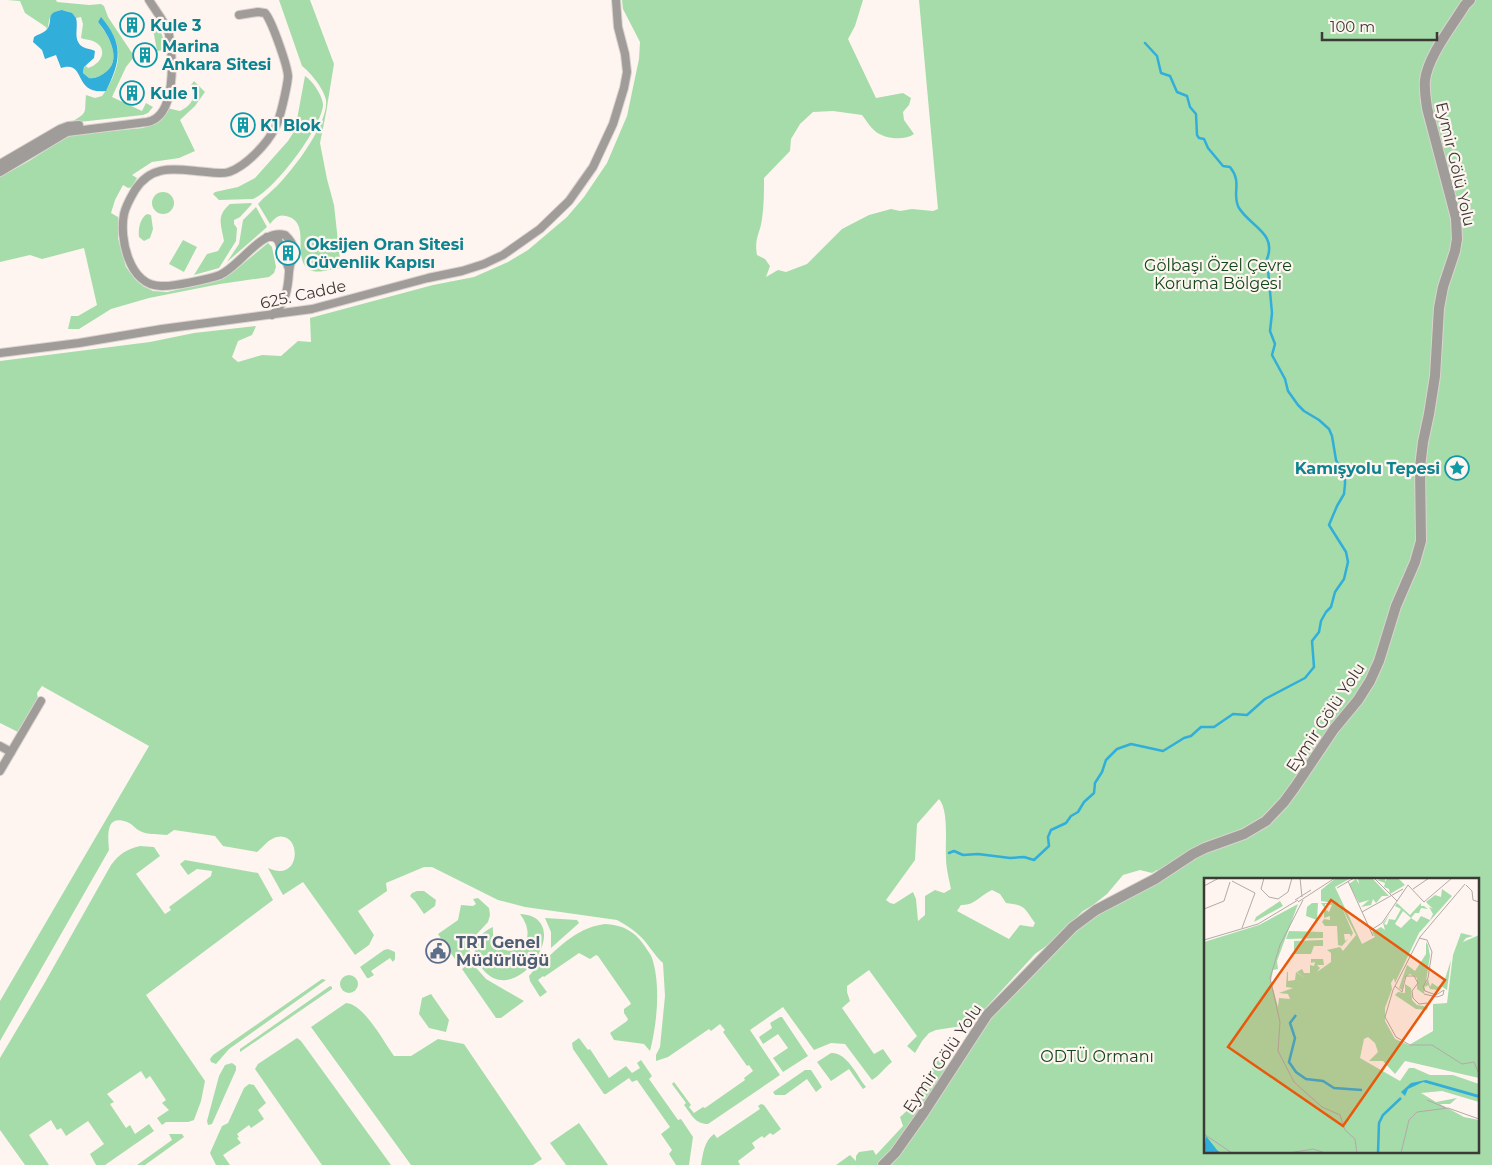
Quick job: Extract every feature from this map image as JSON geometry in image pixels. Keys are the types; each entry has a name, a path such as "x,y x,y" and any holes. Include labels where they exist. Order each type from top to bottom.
{"street":[{"path":"0,172 67,132 156,120 171,92 172,82 168,32 149,0"},
{"name":"625. Cadde","path":"0,353 312,309 428,278 462,271 504,255 526,240 556,215 569,201 592,167 613,124 627,72 618,27 616,0"},
{"name":"Eymir Gölü Yolu","path":"884,1165 895,1153 924,1112 987,1015 1073,927 1096,910 1154,879 1193,854 1244,834 1266,821 1284,802 1334,729 1358,700 1370,681 1380,661 1396,606 1417,556 1421,541 1419,491 1421,458 1435,376 1439,308 1457,239 1456,218 1427,108 1424,91 1425,79 1434,57 1465,5 1470,0"},
{"path":"239,15 258,12 265,13 270,20 286,67 288,78 275,129 242,166 229,172 166,170 156,171 147,176 139,184 127,204 123,220 123,234 130,262 136,273 149,284 160,286 220,274 229,269 266,238 275,234 285,235 292,244 294,252 289,269 286,295 279,308 272,315"},
{"path":"0,164 65,127 151,117 158,110 172,82"},
{"path":"266,238 274,237 278,240 289,269"},
{"path":"0,771 41,701"},
{"path":"0,746 11,752"}],"green space":[{"path":"7,0 56,0 57,2 89,5 101,4 104,6 108,17 132,53 133,58 126,67 112,97 142,111 146,103 153,107 148,113 143,115 70,123 83,114 86,95 95,98 102,96 112,79 118,62 118,54 112,32 101,18 98,22 112,46 113,59 105,73 96,78 89,78 83,73 85,65 88,68 97,63 102,56 102,52 98,44 81,38 83,24 81,17 76,18 71,13 61,10 55,12 49,20 47,30 46,27 25,13 20,1"},
{"path":"279,0 310,0 334,64 320,143 334,205 341,268 321,271 310,270 304,265 302,258 298,225 294,220 286,216 275,218 270,224 258,204 284,179 309,146 322,121 325,110 326,100 323,91 302,66"},
{"path":"622,0 863,0 855,26 848,39 876,98 903,93 911,98 909,105 903,112 904,120 914,134 905,138 883,136 875,131 862,115 833,111 813,112 800,124 791,139 790,151 764,178 763,214 756,249 757,255 765,259 770,266 766,277 778,270 786,272 807,264 842,229 869,215 891,209 900,211 912,209 933,211 938,209 919,0 1492,0 1492,1165 883,1165 977,1029 1073,927 1161,874 1157,870 1152,873 1140,870 1123,875 1107,894 1083,911 1049,944 1035,954 982,1012 971,1019 968,1025 936,1030 929,1033 915,1053 907,1046 917,1036 869,970 847,986 850,1001 842,1008 874,1054 883,1049 892,1062 872,1080 845,1044 831,1043 814,1050 783,1007 750,1030 780,1075 708,1124 704,1124 694,1118 672,1084 674,1082 691,1105 689,1107 694,1113 703,1107 705,1108 745,1080 744,1078 753,1071 749,1065 747,1066 723,1032 725,1030 720,1024 711,1031 709,1029 668,1057 656,1061 656,1055 660,1047 665,996 663,963 638,934 617,920 525,907 498,900 432,867 424,867 386,883 387,891 358,911 374,935 369,945 355,955 303,882 283,895 268,868 280,871 288,869 293,862 295,854 289,840 282,837 272,839 257,852 223,846 215,836 174,830 167,835 150,834 120,820 111,824 108,833 109,850 0,1041 0,1001 149,746 42,686 37,693 38,699 18,732 0,723 0,361 256,326 252,335 238,341 232,357 238,362 262,355 281,356 298,341 311,342 310,318 433,285 474,277 508,262 528,250 567,217 584,197 607,163 627,116 639,59 640,42 623,9","holes":["939,799 942,804 946,827 946,862 951,889 944,893 935,890 925,896 925,915 918,921 916,899 913,892 894,904 886,900 915,860 917,824","992,890 1000,894 1006,903 1024,908 1035,923 1033,927 1020,925 1009,939 957,911 961,905 970,904"]},
{"path":"156,17 163,38 164,50 157,51 153,29 149,22"},
{"path":"305,76 317,89 323,105 315,128 296,157 262,194 253,199 219,200 213,194 215,192 238,187 255,178 288,141 295,130"},
{"path":"194,81 205,92 195,106 180,120 195,151 179,158 152,162 132,175 137,178 132,187 128,188 123,185 115,200 111,213 118,217 118,238 126,267 143,286 153,291 167,292 217,281 233,272 268,243 272,247 276,267 274,273 269,277 220,284 149,298 111,309 79,329 68,329 71,316 78,316 97,305 84,248 42,259 30,255 0,262 0,177 69,135 143,128 155,123 167,108 180,111 192,101 193,89 191,85"},
{"path":"163,192 171,195 174,203 171,211 163,214 155,211 152,203 155,195"},
{"path":"251,203 240,217 234,220 237,228 236,241 219,268 194,275 207,254 218,251 224,241 221,216 226,208 230,204"},
{"path":"256,207 267,227 227,262 239,244 243,220"},
{"path":"147,214 151,215 153,229 150,238 144,241 139,237 139,231 141,221"},
{"path":"183,240 197,247 184,272 169,264"},
{"path":"140,846 154,847 160,856 136,874 165,914 171,910 169,907 211,876 212,871 197,869 188,875 180,864 185,860 258,873 273,900 146,995 205,1081 201,1101 194,1120 188,1122 166,1122 162,1125 157,1118 169,1110 162,1103 166,1100 150,1076 146,1079 141,1071 107,1094 114,1102 110,1104 126,1128 130,1125 135,1134 149,1124 154,1131 105,1165 96,1165 90,1154 104,1144 88,1121 66,1136 61,1128 57,1130 51,1120 29,1135 49,1165 25,1165 0,1130 0,1058 111,865 124,853"},
{"path":"417,891 424,891 436,900 435,906 424,914 410,896"},
{"path":"478,898 489,908 488,922 475,936 469,953 457,962 438,934 458,920 461,905 473,906 476,904 473,899"},
{"path":"520,914 537,919 544,930 543,945 535,960 524,972 510,979 495,979 477,961 475,955 476,944 482,934 493,927 494,939 499,947 507,950 516,950 523,945 527,938 527,927"},
{"path":"545,918 577,920 579,923 551,948 551,932"},
{"path":"605,924 629,930 642,942 652,958 655,969 657,1004 655,1029 650,1051 644,1044 614,1040 610,1033 627,1021 624,1009 631,1004 598,956 596,955 590,959 579,953 543,976 538,980 547,992 540,997 530,981 529,976 534,970 566,941 584,930"},
{"path":"388,949 395,952 393,962 390,958 371,971 374,975 367,978 360,967"},
{"path":"471,962 486,979 524,1001 501,1018 496,1018 462,969"},
{"path":"349,975 355,978 358,984 355,990 349,993 343,990 340,984 343,978"},
{"path":"322,979 326,980 229,1049 216,1064 211,1062 210,1059 213,1055"},
{"path":"330,986 332,989 240,1052 240,1049"},
{"path":"431,994 449,1020 446,1032 429,1028 419,1014 422,998"},
{"path":"346,1003 353,1005 366,1016 394,1056 411,1056 438,1039 464,1044 542,1159 533,1165 411,1165 311,1027"},
{"path":"782,1017 808,1056 783,1072 773,1058 788,1048 778,1034 763,1044 759,1037 772,1028 770,1023"},
{"path":"297,1038 391,1165 322,1165 255,1069 258,1064"},
{"path":"579,1038 588,1050 590,1049 609,1078 626,1066 632,1073 640,1068 637,1063 641,1060 652,1076 649,1079 678,1120 681,1119 693,1137 689,1165 676,1165 669,1154 672,1150 661,1134 670,1127 637,1080 632,1082 629,1078 604,1094 573,1049 572,1043"},
{"path":"831,1053 842,1056 847,1060 866,1087 863,1089 849,1069 831,1081 817,1062"},
{"path":"937,1059 949,1068 911,1127 879,1165 836,1165 850,1155 856,1161 856,1156 859,1152 873,1150 876,1155 903,1126 900,1117 917,1098"},
{"path":"232,1063 236,1066 236,1070 212,1124 208,1125 207,1121 219,1076 225,1065"},
{"path":"805,1070 811,1070 822,1087 816,1092 807,1079 785,1095 775,1095 773,1092"},
{"path":"249,1084 254,1085 266,1103 258,1110 264,1119 251,1128 249,1125 237,1134 239,1137 237,1138 241,1143 223,1155 230,1165 216,1165 210,1153 222,1126 228,1123 244,1088"},
{"path":"764,1105 781,1129 773,1135 770,1133 764,1138 762,1136 752,1143 755,1148 738,1161 740,1165 701,1165 704,1148 708,1140 714,1134 717,1138 760,1109 758,1106"},
{"path":"579,1123 608,1165 566,1165 550,1143"},
{"path":"169,1134 182,1134 184,1137 145,1165 137,1165 172,1140"}],"water":[{"path":"62,10 72,13 76,18 77,37 80,44 95,51 94,58 84,67 83,73 89,78 96,78 105,73 113,60 112,46 98,22 101,17 114,36 117,44 117,62 106,91 95,91 88,88 74,69 69,67 61,68 56,55 45,59 42,50 33,42 34,37 47,30 51,15"}],"waterway":[{"path":"949,853 954,851 963,855 1024,857 1034,860 1049,846 1048,837 1051,830 1066,823 1094,793 1095,783 1102,772 1106,760 1117,749 1131,744 1163,751 1184,738 1191,736 1201,727 1214,727 1233,714 1247,715 1265,699 1305,678 1314,667 1312,641 1319,632 1321,621 1331,607 1335,592 1344,579 1348,562 1346,552 1329,525 1344,494 1345,479 1336,460 1329,429 1298,405 1288,391 1285,379 1272,355 1275,344 1270,331 1272,313 1267,259 1269,243 1266,236 1239,208 1236,198 1236,178 1234,173 1230,167 1223,166 1208,148 1204,139 1199,138 1197,135 1196,114 1190,107 1187,96 1177,92 1170,76 1161,73 1157,56 1145,43"}],"place":[{"name":"Kule 3","path":"132,25"},
{"name":"Marina Ankara Sitesi","path":"145,55"},
{"name":"Kule 1","path":"132,93"},
{"name":"K1 Blok","path":"243,125"},
{"name":"Oksijen Oran Sitesi Güvenlik Kapısı","path":"288,253"},
{"name":"Kamışyolu Tepesi","path":"1457,468"},
{"name":"TRT Genel Müdürlüğü","path":"438,951"}],"park label":[{"name":"Gölbaşı Özel Çevre Koruma Bölgesi","path":"1218,274"},
{"name":"ODTÜ Ormanı","path":"1097,1056"}]}
